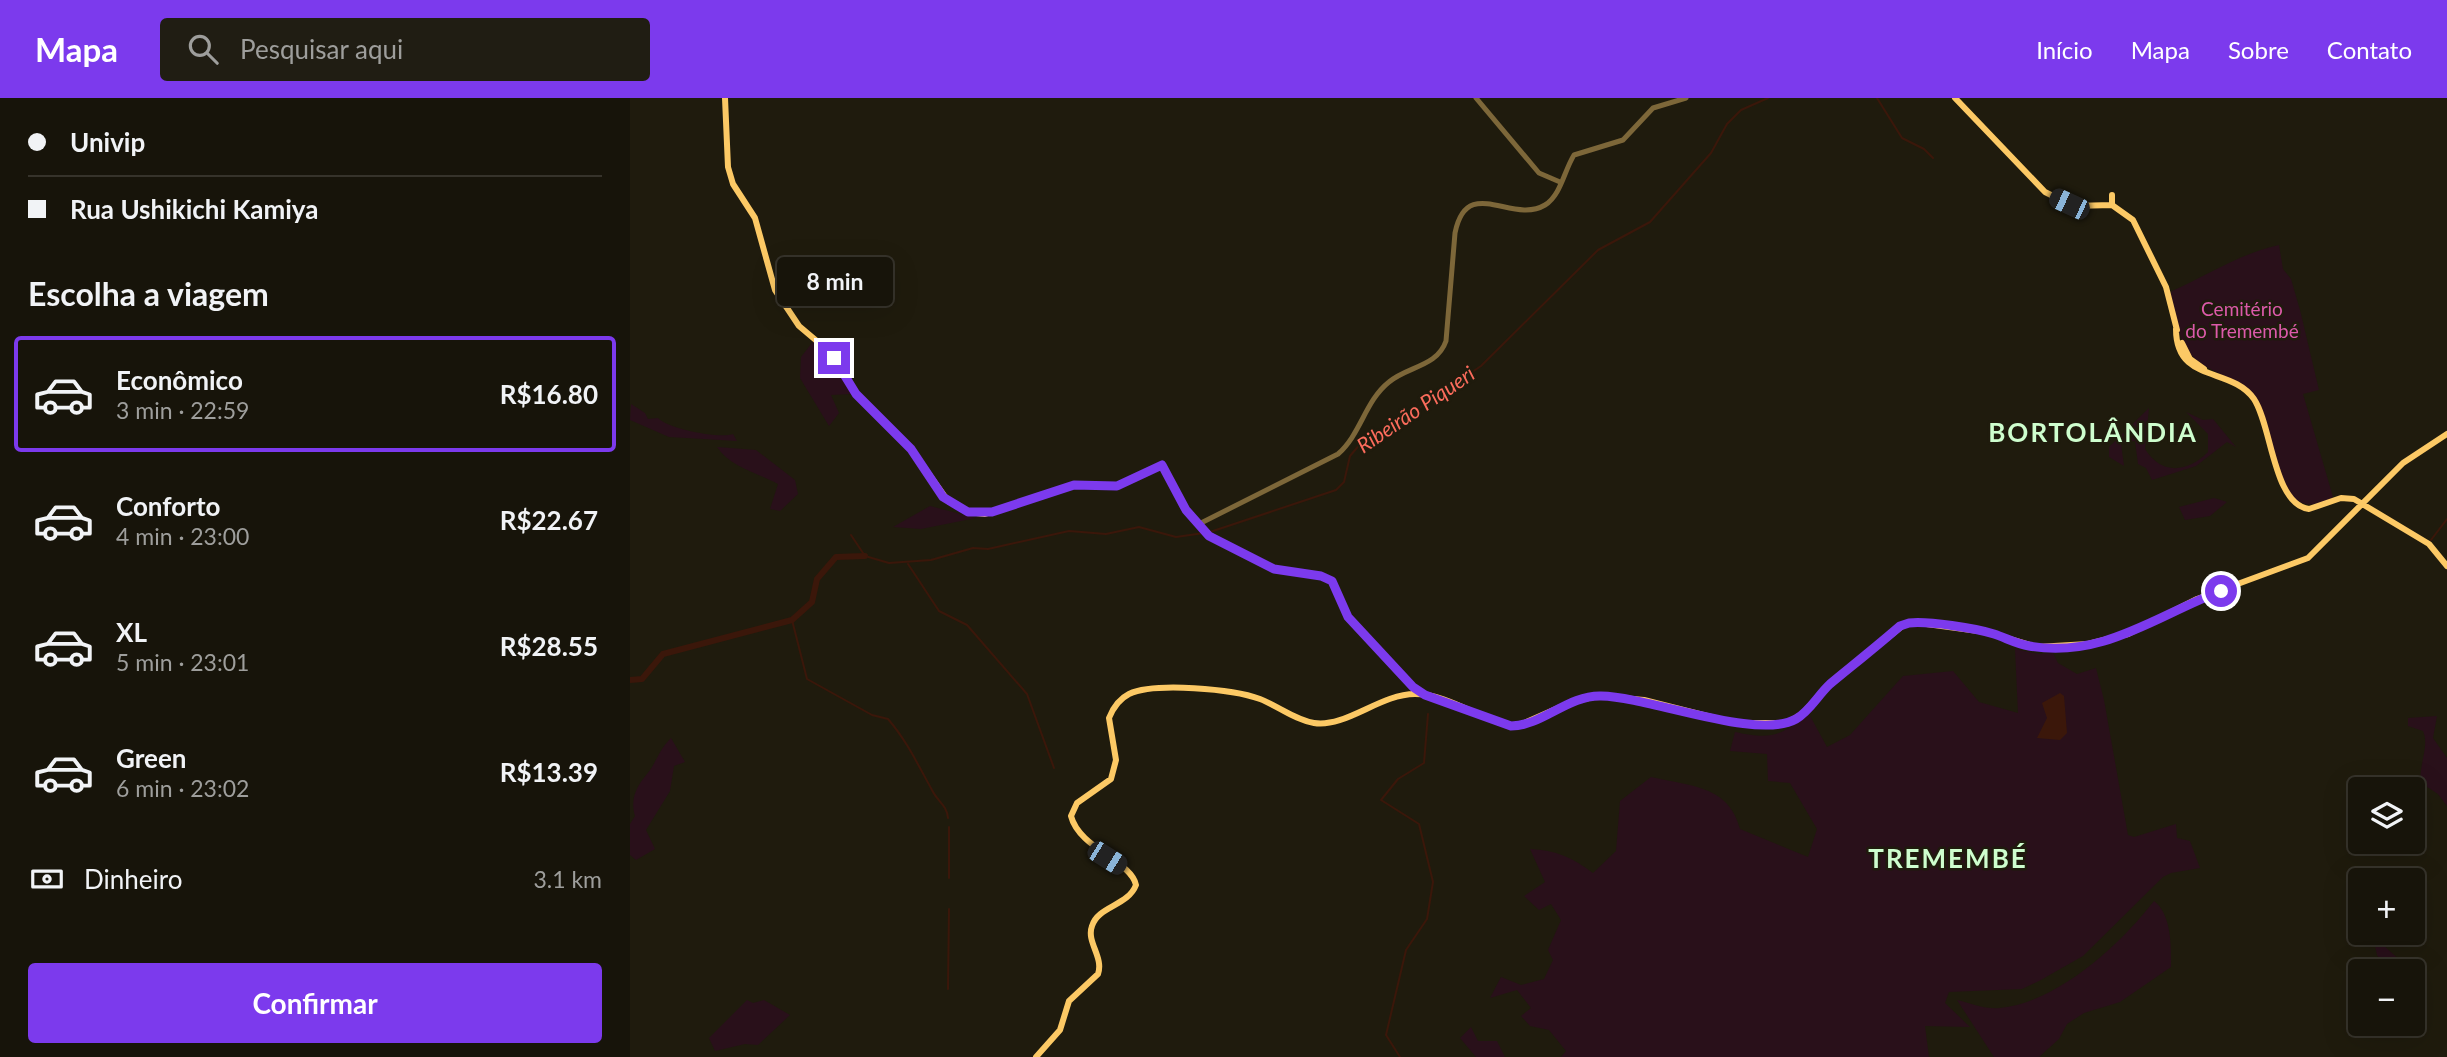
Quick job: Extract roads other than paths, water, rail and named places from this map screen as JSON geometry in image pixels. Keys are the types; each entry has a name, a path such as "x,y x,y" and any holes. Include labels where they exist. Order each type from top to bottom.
{"main road":[{"path":"725,98 728,167 733,184 755,218 775,290 799,326 831,353 856,394 911,449 948,502 968,512 985,514 1074,485 1117,486 1162,465 1200,528 1209,536 1274,569 1321,576 1332,581 1348,617 1412,690 1511,726 1522,724 1574,701 1599,696 1644,700 1728,722 1778,725 1802,714 1831,683 1905,624 1919,622 1986,632 2037,647 2099,643 2146,627 2197,599 2304,562 2324,546 2409,458 2447,435"},
{"path":"1955,98 2038,187 2069,204 2112,205 2126,213 2138,227 2166,287 2179,349 2185,360 2248,393 2259,412 2260,422 2285,491 2297,505 2314,508 2345,497 2364,504 2423,540 2447,566"},
{"path":"2085,206 2108,197 2112,205"},
{"path":"1036,1057 1060,1030 1069,1001 1098,974 1100,961 1091,932 1094,921 1128,898 1136,886 1131,873 1107,858 1081,834 1070,816 1076,805 1111,779 1116,760 1109,718 1118,702 1138,691 1208,689 1257,698 1302,719 1322,723 1412,690"}],"street":[{"path":"1476,98 1539,173 1560,182"},
{"path":"1200,528 1329,459 1347,445 1388,382 1432,360 1444,346 1455,233 1462,214 1480,203 1523,211 1539,208 1554,197 1574,155 1626,139 1653,108 1686,98"}],"waterway":[{"name":"Ribeirão Piqueri","path":"1210,532 1336,490 1344,482 1350,456 1361,443 1397,423 1481,366 1598,250 1650,222 1711,153 1727,124 1741,110 1768,98"},
{"path":"1877,98 1902,138 1924,149 1933,158"},
{"path":"2431,540 2447,519"},
{"name":"Ribeirão Piqueri","path":"851,535 865,556 889,563 931,560 973,548 988,549 1069,531 1106,534 1139,527 1176,537 1204,533"},
{"name":"Ribeirão Piqueri","path":"630,680 642,679 663,654 792,620 812,602 817,579 836,557 865,556"},
{"path":"908,564 939,611 967,625 1027,694 1054,768"},
{"path":"792,620 807,679 872,715 888,719 907,745 946,810 948,818"},
{"path":"1400,1057 1386,1035 1406,950 1427,919 1433,882 1419,824 1381,800 1398,779 1424,763 1428,714"},
{"path":"949,827 949,878"},
{"path":"948,989 949,909"}],"district":[{"name":"BORTOLÂNDIA","path":"2093,433"},
{"name":"TREMEMBÉ","path":"1948,859"}],"park label":[{"name":"Cemitério do Tremembé","path":"2242,320"}]}
